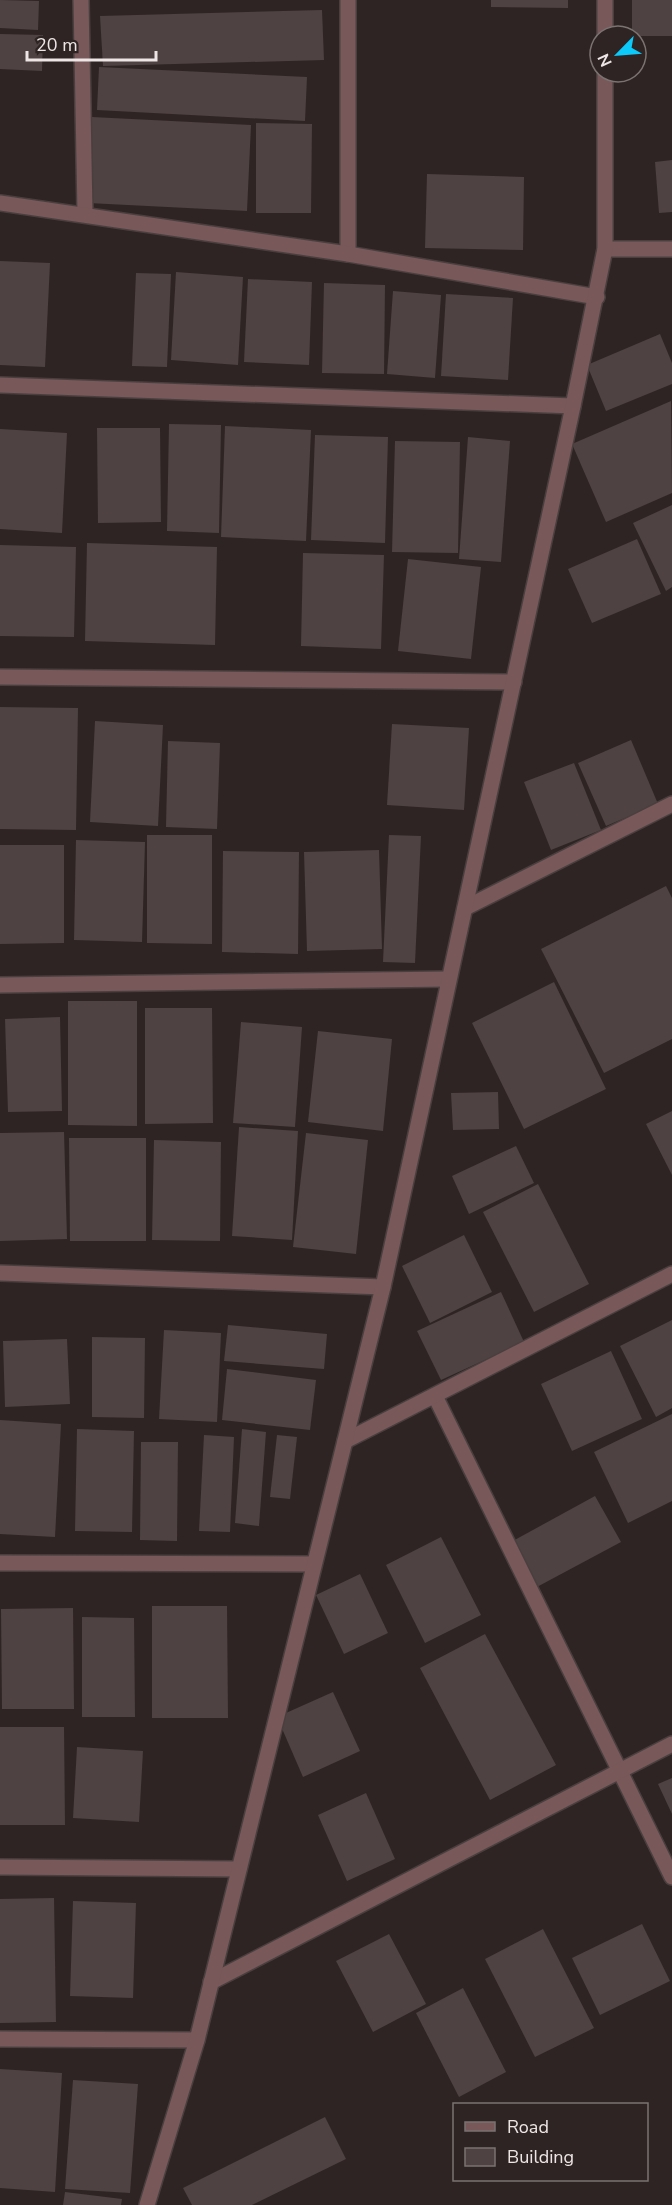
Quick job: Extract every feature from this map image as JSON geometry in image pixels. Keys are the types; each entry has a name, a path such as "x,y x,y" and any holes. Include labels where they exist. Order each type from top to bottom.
{"street":[{"path":"81,0 85,213"},
{"path":"348,0 348,254"},
{"path":"605,0 605,24"},
{"path":"147,2205 197,2040 383,1287 514,682 597,297 605,249 605,84"},
{"path":"0,203 85,213 348,254 597,297"},
{"path":"605,249 672,249"},
{"path":"0,385 573,406"},
{"path":"0,677 514,682"},
{"path":"465,908 672,804"},
{"path":"0,985 449,979"},
{"path":"0,1273 383,1287"},
{"path":"345,1441 672,1274"},
{"path":"435,1396 672,1877"},
{"path":"0,1563 314,1564"},
{"path":"211,1982 672,1744"},
{"path":"0,1867 239,1869"},
{"path":"0,2039 197,2040"}],"building":[{"path":"0,0 39,1 38,30 0,28"},
{"path":"491,0 568,0 568,8 491,7"},
{"path":"632,0 672,0 672,36 648,36 648,24 632,24"},
{"path":"322,10 324,60 103,66 100,16"},
{"path":"0,34 43,35 42,71 0,69"},
{"path":"99,67 307,77 305,121 97,110"},
{"path":"92,117 251,125 247,211 88,203"},
{"path":"256,123 312,124 311,213 256,213"},
{"path":"672,160 672,212 659,213 655,162"},
{"path":"427,174 524,177 523,250 425,248"},
{"path":"0,261 50,263 45,367 0,365"},
{"path":"176,272 243,277 238,365 171,360"},
{"path":"136,273 171,274 167,367 132,366"},
{"path":"248,279 312,282 309,365 244,362"},
{"path":"324,283 385,285 384,374 322,373"},
{"path":"393,291 441,295 435,378 387,374"},
{"path":"446,294 513,298 508,380 441,376"},
{"path":"660,334 672,363 672,384 606,411 587,365"},
{"path":"671,401 672,493 606,522 572,444"},
{"path":"169,424 221,425 219,533 167,531"},
{"path":"225,426 311,430 306,541 221,537"},
{"path":"97,428 160,428 161,522 98,523"},
{"path":"0,429 67,433 62,533 0,529"},
{"path":"315,435 388,437 385,543 311,540"},
{"path":"468,437 510,441 501,562 459,559"},
{"path":"395,441 460,442 458,553 392,552"},
{"path":"672,505 672,587 666,591 633,523"},
{"path":"637,539 661,594 592,623 568,569"},
{"path":"87,543 217,547 215,645 85,641"},
{"path":"0,545 76,547 74,637 0,636"},
{"path":"303,553 384,555 381,649 301,646"},
{"path":"408,559 481,567 471,659 398,651"},
{"path":"0,707 78,708 76,830 0,829"},
{"path":"95,721 163,725 158,826 90,822"},
{"path":"392,724 469,728 464,810 387,805"},
{"path":"631,740 658,804 606,826 578,763"},
{"path":"168,741 220,743 217,829 166,827"},
{"path":"574,763 601,830 551,850 524,782"},
{"path":"147,835 212,835 212,944 147,943"},
{"path":"389,835 421,836 415,963 383,962"},
{"path":"76,840 145,842 142,942 74,940"},
{"path":"0,845 64,845 64,943 0,944"},
{"path":"379,850 382,949 307,951 304,852"},
{"path":"223,851 299,852 298,954 222,952"},
{"path":"666,886 672,898 672,1039 604,1073 541,949"},
{"path":"554,982 606,1089 524,1129 472,1023"},
{"path":"68,1001 137,1001 137,1126 68,1125"},
{"path":"145,1008 212,1008 213,1123 145,1124"},
{"path":"60,1017 62,1111 8,1112 5,1019"},
{"path":"241,1022 302,1027 295,1127 233,1123"},
{"path":"318,1031 392,1039 383,1131 308,1122"},
{"path":"498,1092 499,1129 453,1130 451,1093"},
{"path":"672,1111 672,1175 646,1124"},
{"path":"239,1127 298,1131 292,1240 232,1236"},
{"path":"64,1132 67,1239 0,1241 0,1133"},
{"path":"306,1133 368,1140 356,1254 293,1247"},
{"path":"69,1138 146,1138 146,1241 70,1241"},
{"path":"154,1140 221,1142 220,1241 152,1240"},
{"path":"516,1146 534,1183 469,1214 452,1176"},
{"path":"538,1184 589,1284 534,1312 483,1212"},
{"path":"464,1235 492,1292 430,1323 402,1266"},
{"path":"501,1292 524,1342 441,1380 417,1331"},
{"path":"672,1320 672,1408 656,1417 620,1346"},
{"path":"228,1325 327,1334 324,1369 224,1361"},
{"path":"164,1330 221,1333 217,1422 159,1419"},
{"path":"92,1337 145,1338 144,1418 92,1417"},
{"path":"67,1339 70,1404 5,1407 3,1341"},
{"path":"611,1351 642,1419 572,1451 541,1384"},
{"path":"227,1369 316,1380 310,1430 222,1420"},
{"path":"672,1414 672,1501 628,1523 594,1452"},
{"path":"0,1420 61,1424 55,1537 0,1534"},
{"path":"77,1429 134,1431 132,1532 75,1531"},
{"path":"242,1429 266,1432 259,1526 235,1523"},
{"path":"204,1435 234,1437 230,1532 199,1531"},
{"path":"277,1435 297,1437 290,1499 270,1497"},
{"path":"141,1442 178,1442 177,1541 140,1540"},
{"path":"595,1496 621,1542 535,1588 511,1542"},
{"path":"441,1537 481,1615 425,1643 386,1565"},
{"path":"360,1574 388,1633 344,1654 316,1595"},
{"path":"152,1606 227,1606 228,1718 152,1718"},
{"path":"73,1608 74,1709 2,1709 1,1609"},
{"path":"82,1617 134,1618 135,1717 82,1717"},
{"path":"485,1634 556,1765 490,1800 420,1668"},
{"path":"333,1692 360,1751 303,1777 277,1717"},
{"path":"0,1727 64,1727 65,1825 0,1825"},
{"path":"77,1747 143,1751 139,1822 73,1818"},
{"path":"672,1778 672,1814 658,1784"},
{"path":"366,1793 395,1859 347,1881 318,1815"},
{"path":"54,1898 56,2022 0,2023 0,1899"},
{"path":"73,1901 136,1903 133,1998 70,1996"},
{"path":"642,1924 670,1981 600,2015 572,1958"},
{"path":"543,1929 594,2028 535,2057 485,1959"},
{"path":"389,1934 426,2004 373,2032 336,1961"},
{"path":"463,1988 506,2072 459,2097 416,2013"},
{"path":"0,2069 62,2073 55,2192 0,2188"},
{"path":"73,2080 138,2084 130,2193 65,2189"},
{"path":"325,2117 346,2159 252,2205 192,2205 183,2188"},
{"path":"65,2192 122,2199 121,2205 63,2205"}]}
